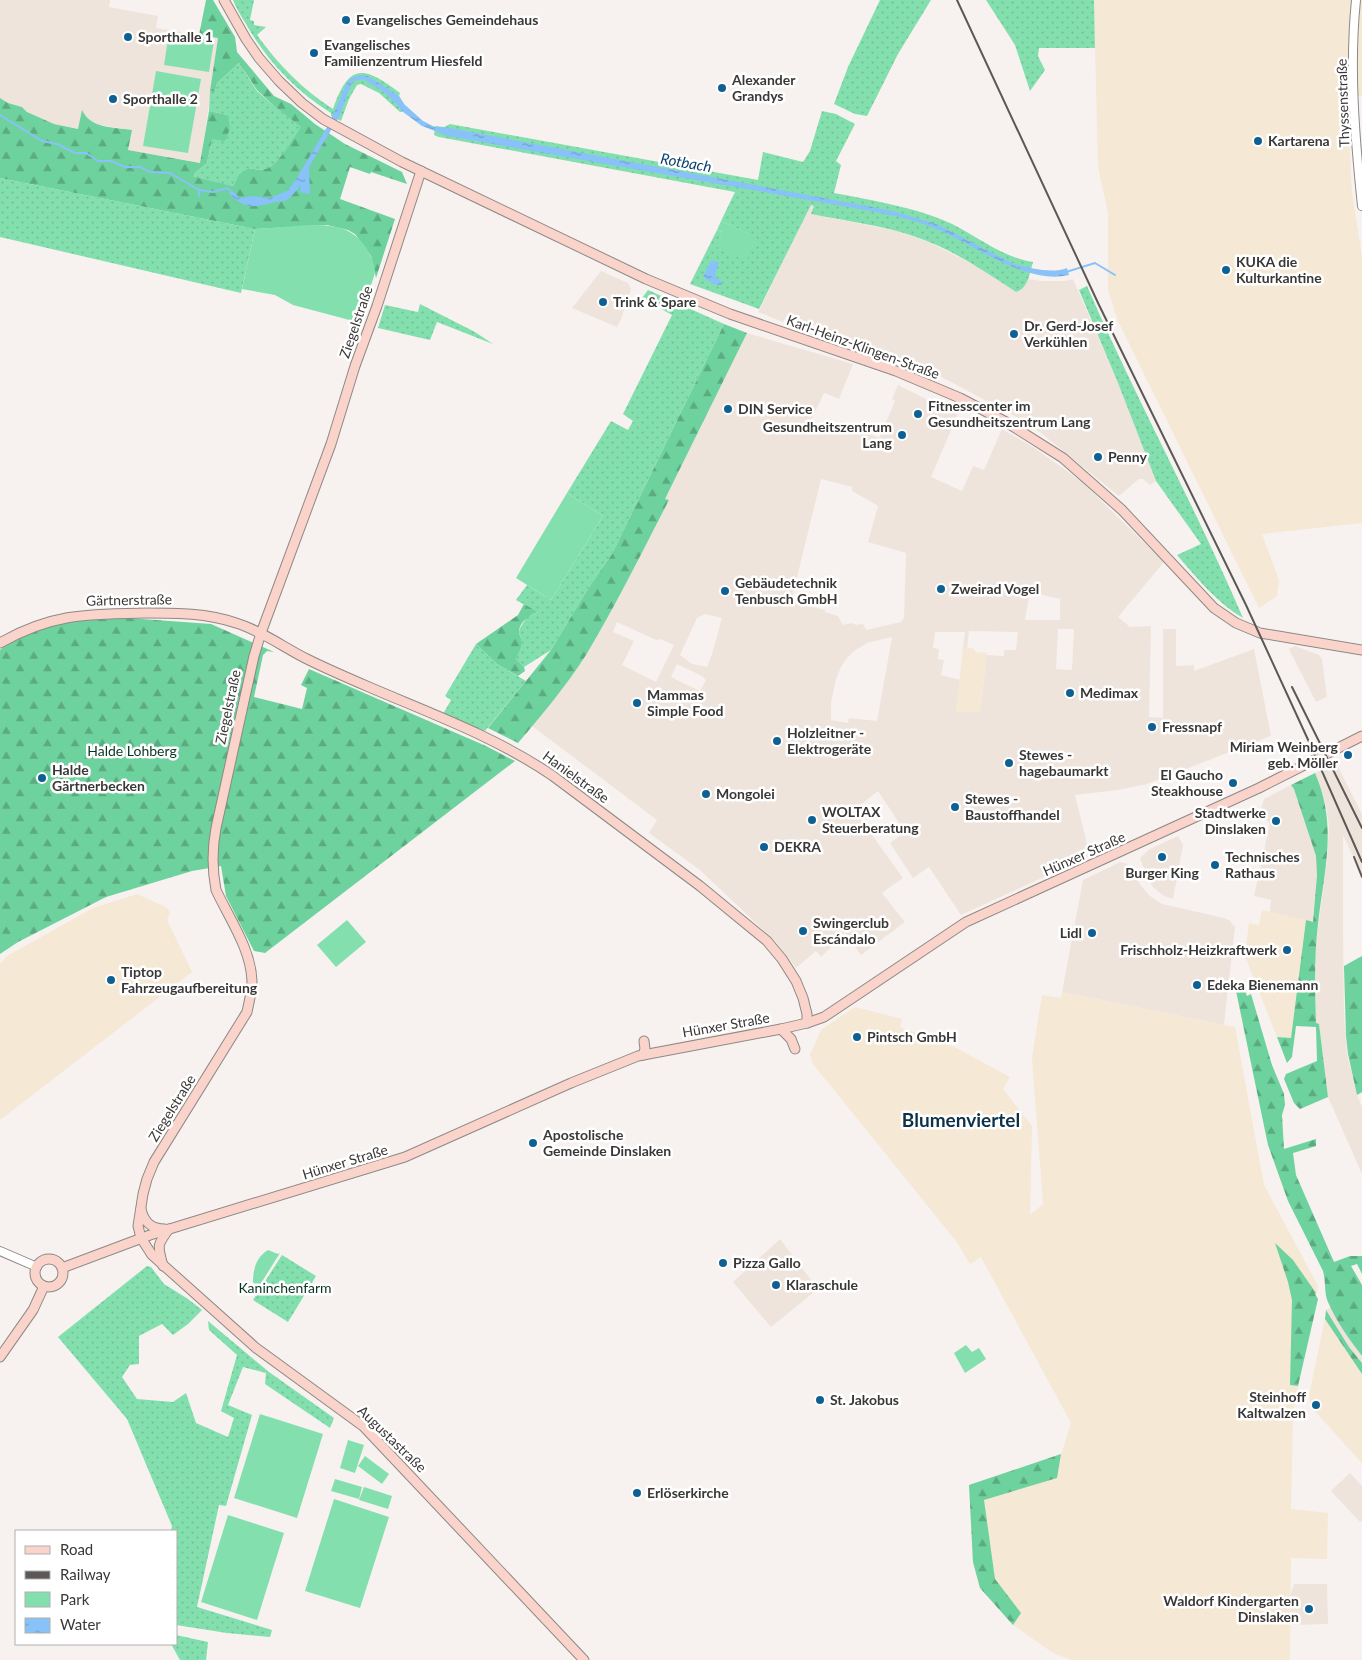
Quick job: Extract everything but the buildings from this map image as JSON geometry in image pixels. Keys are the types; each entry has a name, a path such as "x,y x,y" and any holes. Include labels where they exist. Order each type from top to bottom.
{"main road":[{"name":"Karl-Heinz-Klingen-Straße","path":"224,0 246,39 260,58 279,81 323,120 421,171 613,264 674,291 756,323 867,360 960,398 1018,429 1063,458 1122,510 1198,592 1224,616 1248,629 1260,633 1362,650"},
{"name":"Ziegelstraße","path":"141,1238 138,1226 140,1207 146,1179 154,1162 248,1012 252,979 247,956 216,890 212,867 212,847 260,633 331,444 355,366 377,306 421,171"},
{"name":"Gärtnerstraße","path":"0,643 25,630 58,618 102,613 206,615 237,623 260,633"},
{"name":"Hanielstraße","path":"260,633 306,659 338,674 490,738 553,776 700,886 767,941 782,959 796,981 805,1004 807,1023"},
{"name":"Hünxer Straße","path":"62,1268 141,1238 406,1157 571,1083 642,1055 781,1029 824,1017 966,922 1259,788 1362,736"},
{"path":"781,1029 791,1039 795,1049"},
{"path":"642,1055 645,1049 644,1041"},
{"path":"140,1207 148,1224 160,1229 169,1229"},
{"path":"163,1267 159,1247 161,1240 169,1229"},
{"name":"Augustastraße","path":"141,1238 152,1255 163,1267 256,1348 362,1426 584,1660"},
{"path":"52,1260 60,1264 62,1268 63,1276 58,1284 50,1287 44,1286 36,1278 37,1267 43,1261 52,1260"},
{"path":"0,1357 33,1310 44,1286"}],"street":[{"name":"Thyssenstraße","path":"1356,0 1353,27 1355,133 1362,206"},
{"path":"0,1251 37,1267"}],"shaded area":[{"path":"0,0 110,0 109,7 158,16 156,28 218,38 201,163 128,150 131,130 94,124 86,119 82,111 79,129 54,124 0,98"},
{"path":"1094,0 1362,0 1362,96 1347,96 1352,192 1362,257 1362,523 1262,534 1279,580 1277,596 1259,608 1118,321 1108,290 1108,213 1098,167"},
{"path":"811,205 815,206 811,214 897,231 929,242 978,267 1016,292 1020,291 1028,279 1065,281 1073,279 1118,383 1156,481 1150,485 1143,479 1139,479 1119,496 1041,433 1013,415 936,374 889,353 787,315 783,322 758,312"},
{"path":"601,271 628,283 631,289 617,327 572,308"},
{"path":"747,333 853,364 839,399 824,393 807,429 822,435 825,428 836,433 841,421 879,438 895,401 892,399 898,385 934,403 960,409 931,477 962,491 973,466 984,470 1002,429 1033,447 1082,482 1164,562 1118,617 1130,627 1151,626 1149,717 1163,718 1163,629 1176,629 1176,666 1194,665 1194,671 1254,649 1271,736 1147,784 1118,790 1075,795 1090,856 961,915 929,867 913,878 890,843 905,832 878,791 854,810 903,878 882,893 905,922 861,955 845,933 821,957 816,951 796,968 776,942 700,870 649,833 657,820 532,726 584,657 609,615 668,501 665,499","holes":["821,479 852,487 852,491 878,506 868,542 906,553 904,617 901,622 866,630 863,624 856,625 852,623 843,625 838,616 825,612 825,610 791,602","1030,592 1060,599 1060,620 1025,620","705,614 722,618 707,667 692,664 680,655 697,618","617,622 656,640 660,639 674,645 656,682 622,665 634,641 613,632","1058,629 1074,629 1072,670 1056,669","969,631 1018,632 1016,650 1004,650 1004,656 987,655 987,653 980,712 956,712 960,680 941,675 944,660 938,659 939,649 933,648 935,632 965,632 963,647 967,648","892,637 877,721 849,718 848,723 831,720 831,703 836,679 841,667 854,651 867,643","677,664 702,676 706,680 700,691 671,677"]},
{"path":"1295,646 1319,655 1322,659 1327,697 1316,702 1289,649"},
{"path":"963,647 975,649 975,652 987,653 980,712 956,712"},
{"path":"1336,763 1362,814 1362,875 1343,835 1343,934 1344,1015 1347,1054 1357,1095 1362,1107 1362,1174 1328,1097 1319,1024 1316,1024 1315,951 1327,860 1329,826 1326,806 1315,773"},
{"path":"1291,785 1294,788 1316,856 1317,875 1313,922 1270,912 1271,900 1254,896 1270,824 1260,812 1264,799"},
{"path":"1178,836 1183,845 1173,899 1164,896 1153,887 1140,858 1150,849"},
{"path":"1120,862 1127,864 1141,886 1150,896 1162,904 1224,918 1229,920 1235,927 1224,1025 1062,992 1083,880"},
{"path":"137,894 166,907 170,912 167,920 192,972 0,1120 0,964 7,956 93,908"},
{"path":"1262,910 1306,920 1291,1039 1277,1037 1245,956 1249,923 1259,925"},
{"path":"1062,992 1235,1027 1264,1185 1318,1286 1293,1412 1291,1509 1328,1513 1327,1559 1291,1558 1290,1660 1071,1660 1053,1653 1013,1625 980,1588 973,1562 969,1485 1061,1455 1071,1423 981,1257 970,1264 956,1241 813,1064 810,1055 821,1030 855,1007 902,1019 900,1027 956,1048 1010,1077 1003,1089 1032,1126 1030,1215 1043,1204 1032,1058 1042,995 1061,998"},
{"name":"Klaraschule","path":"780,1239 818,1289 771,1327 733,1282"},
{"path":"1331,1307 1341,1326 1362,1356 1362,1363 1349,1347 1326,1310"},
{"path":"1325,1319 1362,1374 1362,1463 1312,1408 1309,1395"},
{"path":"1350,1473 1362,1486 1362,1521 1360,1522 1331,1491"},
{"name":"Waldorf Kindergarten Dinslaken","path":"1294,1584 1327,1584 1328,1624 1291,1625 1291,1593"}],"green space":[{"path":"206,0 213,0 235,37 237,52 274,96 291,104 315,124 345,144 402,172 407,184 350,167 340,199 395,219 376,278 371,256 355,234 348,230 327,225 255,229 0,178 0,98 54,124 78,129 82,110 91,121 97,124 132,130 128,150 200,163 209,111 228,115 230,129 225,141 212,139 207,163 195,173 194,177 233,186 239,174 248,168 258,170 272,165 301,127 257,90 239,63 217,83 215,92 210,91 218,38 199,35"},
{"path":"233,0 254,0 250,20 254,21 254,25 266,27 257,35 292,76 322,102 333,109 345,83 351,76 359,73 376,77 400,93 399,96 404,104 399,109 403,112 400,112 379,93 361,84 357,85 349,99 341,121 331,116 331,113 294,85 273,63 254,38"},
{"path":"880,0 931,0 898,54 867,116 855,114 834,104 848,67"},
{"path":"986,0 1094,0 1095,48 1039,48 1038,56 1045,70 1030,91 1015,45"},
{"path":"169,33 214,41 209,72 164,65"},
{"path":"239,63 257,91 302,127 272,165 258,170 248,168 239,174 233,186 194,178 195,173 207,163 212,139 228,115 209,111 210,91 215,92 217,83"},
{"path":"156,71 201,79 188,153 143,146"},
{"path":"822,111 836,114 855,124 836,161 841,165 834,193 889,204 930,215 954,225 997,250 1033,262 1026,284 1016,292 968,261 929,242 890,229 811,214 814,206 811,205 759,309 690,284 717,230 722,232 716,246 746,260 756,238 721,221 735,192 434,135 435,126 444,127 450,124 758,180 763,152 803,162 810,151"},
{"path":"0,178 255,229 241,293 0,237"},
{"path":"721,221 757,238 746,261 715,246 722,232 717,230"},
{"path":"310,225 343,229 356,236 370,254 375,271 357,322 293,305 275,295 242,289 255,229"},
{"path":"1087,286 1125,370 1225,576 1243,618 1224,605 1177,555 1201,544 1156,481 1079,290"},
{"path":"648,290 724,324 612,554 589,587 551,650 524,667 516,659 522,642 519,632 520,628 527,617 538,612 516,600 527,585 551,600 603,516 567,493 611,421 628,430 633,421 623,414 672,315 642,298"},
{"path":"420,304 475,332 493,344 437,322 430,340 378,328 385,305 418,312"},
{"path":"724,324 747,333 665,499 669,500 629,578 586,655 545,711 518,743 488,728 551,650 589,587 612,554"},
{"path":"567,493 603,516 551,600 516,578"},
{"path":"524,604 538,612 526,619 520,627 519,632 522,643 516,659 524,667 525,671 518,676 497,664 476,644 518,615"},
{"name":"Halde Lohberg","path":"128,618 211,624 274,652 267,651 263,655 254,697 302,709 307,688 301,685 309,669 486,746 515,761 265,953 254,951 226,896 221,866 192,871 106,897 18,942 0,954 0,650 10,641 57,622"},
{"path":"476,644 497,664 526,681 485,731 443,714 451,700 445,696"},
{"path":"1315,773 1322,792 1328,830 1326,866 1317,936 1315,986 1316,1023 1319,1024 1328,1097 1300,1109 1294,1103 1284,1079 1286,1074 1317,1061 1316,1027 1296,1026 1292,1057 1287,1063 1277,1037 1291,1038 1306,920 1313,922 1317,875 1316,856 1294,789 1291,785"},
{"path":"347,920 366,942 336,967 317,945"},
{"path":"1362,956 1362,1092 1357,1095 1346,1036 1344,966"},
{"path":"1244,989 1247,996 1251,994 1272,1065 1284,1094 1285,1105 1282,1115 1284,1149 1316,1139 1316,1146 1293,1153 1296,1175 1334,1262 1350,1256 1362,1256 1362,1274 1357,1264 1351,1266 1362,1285 1362,1356 1343,1330 1328,1302 1323,1271 1288,1201 1268,1145 1236,991"},
{"path":"1275,1243 1293,1260 1316,1293 1318,1299 1298,1386 1290,1385 1292,1300"},
{"path":"268,1250 280,1253 258,1288 253,1282 255,1268 258,1260"},
{"name":"Kaninchenfarm","path":"282,1255 316,1276 288,1322 253,1300"},
{"path":"147,1266 151,1267 164,1284 202,1310 173,1335 162,1324 139,1336 139,1364 130,1365 122,1377 137,1399 173,1402 186,1393 196,1423 228,1437 234,1418 221,1411 237,1355 209,1330 208,1321 269,1372 334,1418 330,1428 265,1384 266,1373 243,1367 228,1405 252,1415 226,1506 219,1505 197,1607 272,1630 270,1637 178,1625 178,1530 171,1530 172,1526 127,1419 58,1337"},
{"path":"1326,1310 1349,1347 1362,1363 1362,1374 1325,1319"},
{"path":"966,1345 972,1352 979,1348 986,1359 965,1373 954,1353"},
{"path":"260,1414 323,1434 297,1518 234,1498"},
{"path":"348,1440 364,1445 355,1473 340,1468"},
{"path":"1061,1454 1057,1478 984,1500 995,1579 1021,1613 1013,1625 980,1588 973,1562 969,1485"},
{"path":"365,1456 389,1474 382,1484 358,1466"},
{"path":"335,1479 362,1487 359,1499 331,1491"},
{"path":"364,1487 392,1496 388,1509 359,1500"},
{"path":"334,1499 389,1517 360,1608 305,1591"},
{"path":"228,1515 284,1533 257,1620 201,1602"},
{"path":"178,1635 208,1642 206,1660 180,1660 172,1645 178,1645"}],"water":[{"path":"359,75 368,76 399,96 404,104 423,121 435,127 444,127 893,211 936,224 1014,264 1033,269 1061,270 1067,268 1069,275 1054,277 1021,270 1005,264 937,229 894,216 448,136 422,126 399,109 384,92 363,79 354,81 351,85 340,115 309,167 310,194 300,192 301,185 287,200 256,206 241,203 230,195 230,190 240,198 252,196 269,198 287,191 295,181 330,122 346,84 351,78"},
{"path":"710,262 719,262 715,276 722,282 720,285 713,284 703,277"}],"waterway":[{"path":"0,115 42,141 57,144 75,153 86,153 98,161 111,161 125,167 140,167 150,172 170,173 199,190 213,192 227,188 232,192"},
{"name":"Rotbach","path":"199,190 199,196"},
{"name":"Rotbach","path":"1066,272 1095,263 1115,275"}],"railway":[{"path":"957,0 1099,305 1246,605 1362,862"},
{"path":"1292,687 1362,828"},
{"path":"1354,857 1362,877"}],"place":[{"name":"Evangelisches Gemeindehaus","path":"346,20"},
{"name":"Sporthalle 1","path":"128,37"},
{"name":"Evangelisches Familienzentrum Hiesfeld","path":"314,53"},
{"name":"Alexander Grandys","path":"722,88"},
{"name":"Sporthalle 2","path":"113,99"},
{"name":"Kartarena","path":"1258,141"},
{"name":"KUKA die Kulturkantine","path":"1226,270"},
{"name":"Trink & Spare","path":"603,302"},
{"name":"Dr. Gerd-Josef Verkühlen","path":"1014,334"},
{"name":"DIN Service","path":"728,409"},
{"name":"Fitnesscenter im Gesundheitszentrum Lang","path":"918,414"},
{"name":"Gesundheitszentrum Lang","path":"902,435"},
{"name":"Penny","path":"1098,457"},
{"name":"Zweirad Vogel","path":"941,589"},
{"name":"Gebäudetechnik Tenbusch GmbH","path":"725,591"},
{"name":"Medimax","path":"1070,693"},
{"name":"Mammas Simple Food","path":"637,703"},
{"name":"Fressnapf","path":"1152,727"},
{"name":"Holzleitner - Elektrogeräte","path":"777,741"},
{"name":"Miriam Weinberg geb. Möller","path":"1348,755"},
{"name":"Stewes - hagebaumarkt","path":"1009,763"},
{"name":"Halde Gärtnerbecken","path":"42,778"},
{"name":"El Gaucho Steakhouse","path":"1233,783"},
{"name":"Mongolei","path":"706,794"},
{"name":"Stewes - Baustoffhandel","path":"955,807"},
{"name":"WOLTAX Steuerberatung","path":"812,820"},
{"name":"Stadtwerke Dinslaken","path":"1276,821"},
{"name":"DEKRA","path":"764,847"},
{"name":"Burger King","path":"1162,857"},
{"name":"Technisches Rathaus","path":"1215,865"},
{"name":"Swingerclub Escándalo","path":"803,931"},
{"name":"Lidl","path":"1092,933"},
{"name":"Frischholz-Heizkraftwerk","path":"1287,950"},
{"name":"Tiptop Fahrzeugaufbereitung","path":"111,980"},
{"name":"Edeka Bienemann","path":"1197,985"},
{"name":"Pintsch GmbH","path":"857,1037"},
{"name":"Apostolische Gemeinde Dinslaken","path":"533,1143"},
{"name":"Pizza Gallo","path":"723,1263"},
{"name":"Klaraschule","path":"776,1285"},
{"name":"St. Jakobus","path":"820,1400"},
{"name":"Steinhoff Kaltwalzen","path":"1316,1405"},
{"name":"Erlöserkirche","path":"637,1493"},
{"name":"Waldorf Kindergarten Dinslaken","path":"1309,1609"}],"district":[{"name":"Blumenviertel","path":"961,1120"}]}
